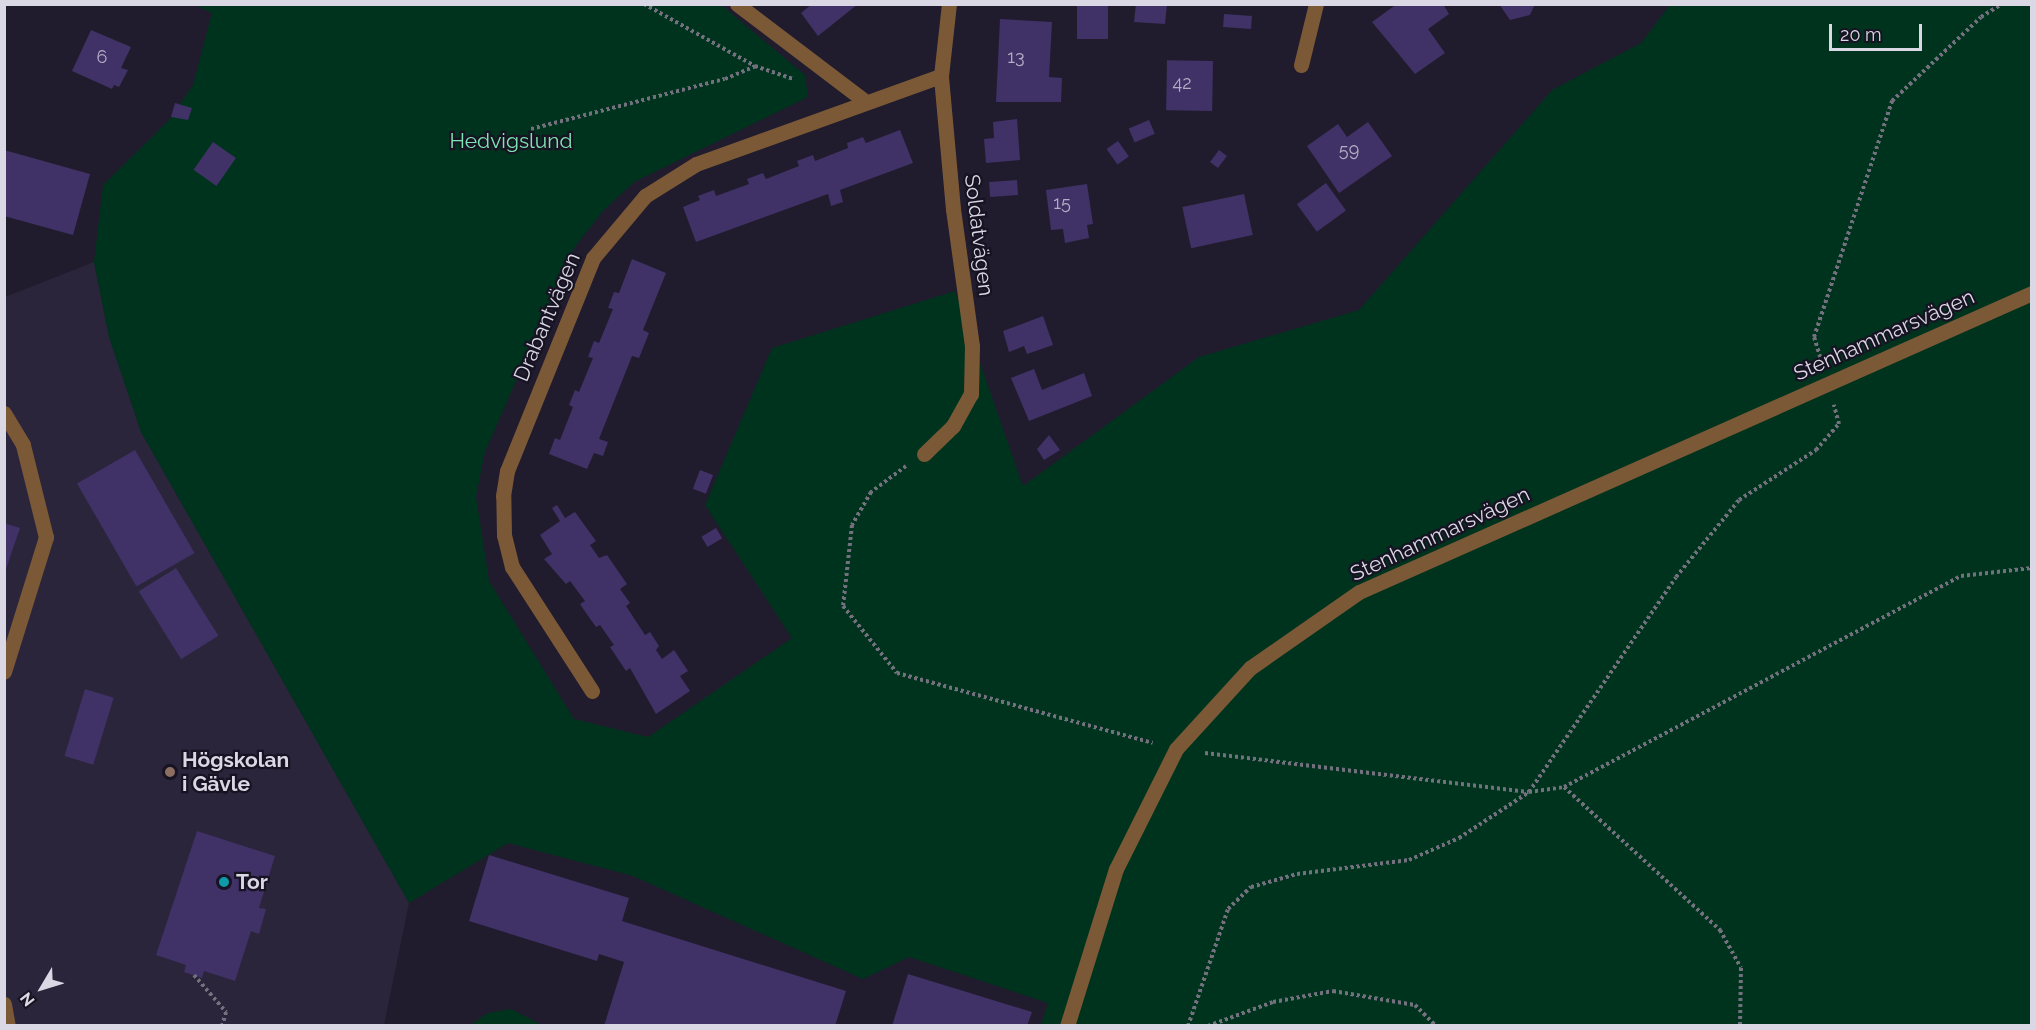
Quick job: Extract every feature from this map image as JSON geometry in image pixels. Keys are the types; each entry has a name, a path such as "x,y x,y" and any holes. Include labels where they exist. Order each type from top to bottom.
{"street":[{"path":"737,4 866,102"},
{"name":"Soldatvägen","path":"924,454 953,426 971,394 972,346 953,208 941,76 949,4"},
{"path":"1301,65 1316,4"},
{"name":"Drabantvägen","path":"592,691 512,567 504,535 507,471 579,287 612,232 670,177 696,164 941,76"},
{"name":"Stenhammarsvägen","path":"1067,1026 1116,869 1176,749 1250,668 1359,592 2031,293"},
{"path":"4,413 22,445 46,537 4,672"},
{"path":"4,1004 8,1026"}],"path":[{"path":"644,4 755,66 799,82"},
{"path":"1188,1026 1228,909 1251,887 1297,874 1409,860 1460,838 1529,792 1676,577 1739,500 1816,450 1839,424 1814,337 1892,101 1981,17 2002,4"},
{"path":"531,129 725,79 755,66"},
{"path":"924,454 871,492 852,525 843,606 897,673 1176,749 1529,792 1564,787 1961,576 2031,568"},
{"path":"1564,787 1720,930 1741,968 1740,1026"},
{"path":"194,975 226,1012 222,1026"},
{"path":"1208,1026 1273,1002 1333,991 1415,1005 1436,1026"}],"shaded area":[{"name":"Högskolan i Gävle","path":"94,262 109,337 141,432 409,903 384,1025 5,1026 5,297"}],"green space":[{"name":"Hedvigslund","path":"720,4 805,75 808,97 634,182 603,211 574,248 485,452 476,496 489,581 574,719 648,737 792,638 705,505 772,348 955,291 1023,486 1199,357 1359,310 1552,90 1641,43 1670,5 2031,5 2031,1025 1041,1025 1048,1003 909,957 863,979 633,876 508,843 409,903 141,432 109,337 94,262 103,185 169,120 193,85 212,13 195,5"},
{"path":"511,1009 542,1025 470,1025 488,1013"}],"building":[{"path":"812,4 858,4 818,36 801,13"},
{"path":"1077,4 1108,4 1108,39 1077,39"},
{"path":"1136,4 1167,4 1165,24 1134,22"},
{"path":"1397,4 1443,4 1449,14 1428,29 1445,53 1415,74 1372,22"},
{"path":"1499,4 1535,4 1530,15 1510,20"},
{"path":"1224,14 1252,16 1251,29 1223,27"},
{"path":"1000,19 1052,22 1049,77 1062,78 1061,102 996,102"},
{"path":"91,30 131,47 121,68 128,70 119,87 114,85 112,89 72,71"},
{"path":"1167,60 1213,61 1212,111 1166,110"},
{"path":"175,103 192,108 188,120 171,117"},
{"path":"1017,119 1020,160 986,163 984,139 994,138 993,122"},
{"path":"1149,120 1155,134 1135,142 1129,129"},
{"path":"1368,122 1392,156 1339,193 1307,146 1338,124 1347,137"},
{"path":"900,130 913,163 840,190 843,202 831,206 828,194 696,242 683,207 700,200 698,196 714,190 716,196 749,184 747,179 763,173 766,179 799,166 797,161 813,155 815,161 848,148 847,143 863,137 866,143"},
{"path":"1118,141 1129,157 1117,165 1107,149"},
{"path":"213,142 236,158 216,186 193,170"},
{"path":"4,150 90,174 73,235 4,216"},
{"path":"1219,150 1227,156 1218,168 1210,162"},
{"path":"1017,180 1018,195 990,197 989,182"},
{"path":"1326,183 1346,211 1317,232 1297,204"},
{"path":"1087,184 1093,224 1087,225 1089,238 1065,243 1063,229 1051,230 1046,190"},
{"path":"1244,194 1253,235 1191,248 1182,207"},
{"path":"632,259 666,273 643,330 649,333 639,358 632,356 599,439 608,442 603,456 594,453 587,469 549,454 555,438 560,440 573,407 569,405 575,390 579,392 593,358 588,357 594,341 599,343 613,309 608,308 614,292 619,293"},
{"path":"1043,316 1053,345 1027,354 1024,346 1009,352 1003,331"},
{"path":"1034,369 1042,390 1084,373 1092,396 1029,421 1011,378"},
{"path":"1049,435 1060,450 1044,460 1037,449"},
{"path":"135,450 195,553 136,587 77,484"},
{"path":"700,470 713,475 706,494 693,489"},
{"path":"557,505 565,518 575,512 596,541 590,545 599,558 607,555 627,584 620,589 630,603 626,606 645,635 650,632 659,646 656,650 662,659 674,650 688,671 680,676 690,691 656,714 630,668 626,671 610,647 614,645 600,625 596,627 580,604 585,601 570,581 566,584 544,559 552,554 540,535 560,521 552,508"},
{"path":"4,523 20,528 5,572 4,572"},
{"path":"716,528 722,538 708,547 701,537"},
{"path":"176,568 218,636 181,659 139,591"},
{"path":"85,689 114,698 93,765 65,756"},
{"name":"Tor","path":"197,831 275,856 259,908 266,909 259,934 251,931 235,981 204,971 202,978 184,972 186,965 156,955"},
{"path":"489,855 629,898 622,921 846,991 835,1026 604,1026 624,962 599,954 597,961 469,921"},
{"path":"908,974 1032,1012 1027,1026 892,1026"}],"place":[{"name":"Högskolan i Gävle","path":"170,772"},
{"name":"Tor","path":"224,882"}]}
